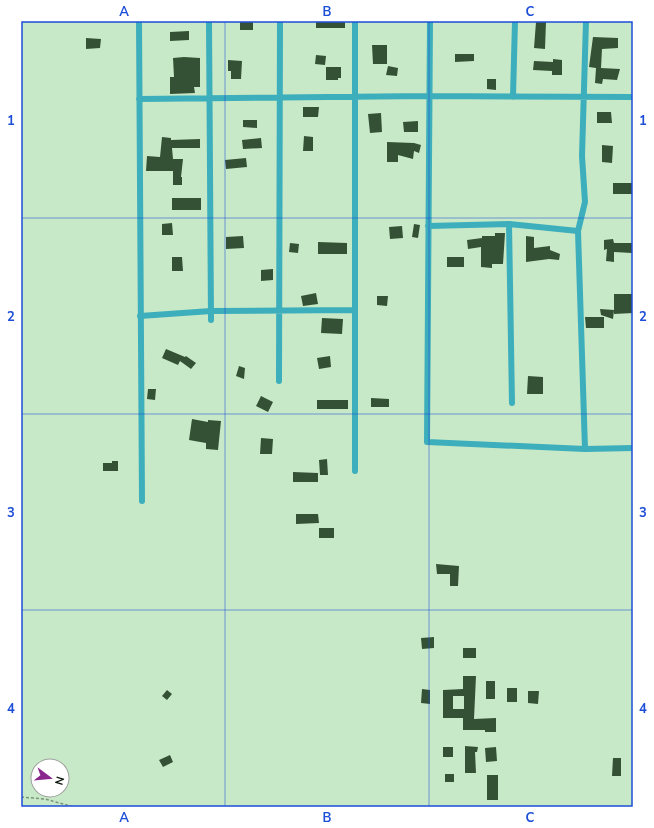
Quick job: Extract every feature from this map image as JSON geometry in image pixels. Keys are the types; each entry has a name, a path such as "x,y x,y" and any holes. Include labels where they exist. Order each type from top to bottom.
{"street":[{"path":"139,21 142,501"},
{"path":"209,21 210,320"},
{"path":"280,21 280,381"},
{"path":"355,471 356,21"},
{"path":"430,21 427,442 585,449 633,448"},
{"path":"513,96 515,21"},
{"path":"585,449 578,231 585,202 582,156 586,21"},
{"path":"139,99 429,96 633,97"},
{"path":"428,226 509,224 578,231"},
{"path":"509,224 512,403"},
{"path":"140,316 211,311 355,310"}],"path":[{"path":"21,797 45,800 74,807"}],"building":[{"path":"240,21 253,21 253,30 240,30"},
{"path":"316,21 345,21 345,28 316,28"},
{"path":"536,22 546,22 545,49 534,48"},
{"path":"189,31 189,40 170,41 170,32"},
{"path":"593,37 618,38 618,48 602,49 601,68 620,69 617,80 603,79 602,84 595,83 596,68 589,67"},
{"path":"86,38 101,39 100,48 86,49"},
{"path":"372,45 387,45 387,64 373,64"},
{"path":"455,54 474,54 474,61 455,62"},
{"path":"316,55 326,56 325,65 315,64"},
{"path":"173,58 200,58 200,87 194,87 195,93 170,94 170,77 174,77"},
{"path":"553,59 562,60 562,75 552,75 552,71 533,70 534,61 553,62"},
{"path":"228,60 242,61 241,79 231,79 231,71 228,71"},
{"path":"388,66 398,68 397,76 386,75"},
{"path":"326,67 341,67 341,78 338,78 338,80 326,80"},
{"path":"487,79 496,79 496,90 487,89"},
{"path":"303,107 319,107 318,117 303,117"},
{"path":"597,112 611,112 612,123 597,123"},
{"path":"381,113 382,132 370,133 368,114"},
{"path":"243,120 257,120 257,128 243,127"},
{"path":"418,121 418,132 404,132 403,122"},
{"path":"304,136 313,137 313,151 303,151"},
{"path":"162,137 171,138 171,140 200,139 200,148 172,148 173,159 183,159 181,177 182,185 173,185 173,171 146,171 147,156 160,157"},
{"path":"261,138 262,148 243,149 242,140"},
{"path":"387,142 414,143 421,145 419,153 414,151 413,159 398,155 398,162 387,162"},
{"path":"602,145 613,146 612,163 602,162"},
{"path":"246,158 247,167 226,169 225,160"},
{"path":"613,183 633,183 633,194 613,194"},
{"path":"172,198 201,198 201,210 172,210"},
{"path":"172,223 173,235 162,235 162,224"},
{"path":"414,224 420,225 418,238 412,237"},
{"path":"402,226 403,238 390,239 389,227"},
{"path":"495,233 505,233 503,264 492,264 492,268 481,267 481,247 468,249 467,240 482,238 482,236 495,236"},
{"path":"243,236 244,248 226,249 226,237"},
{"path":"526,236 534,237 534,248 550,246 550,250 560,254 559,260 549,259 526,262"},
{"path":"613,239 614,243 632,243 632,253 614,252 614,262 606,261 607,249 604,250 604,240"},
{"path":"318,242 347,243 347,254 318,254"},
{"path":"290,243 299,244 298,253 289,252"},
{"path":"172,257 182,257 183,271 172,271"},
{"path":"447,257 464,257 464,267 447,267"},
{"path":"273,269 273,280 261,281 261,270"},
{"path":"316,293 318,304 303,306 301,296"},
{"path":"614,294 633,294 633,313 614,314"},
{"path":"377,296 388,296 387,306 377,305"},
{"path":"600,309 614,310 613,319 601,315"},
{"path":"585,317 604,317 604,328 586,328"},
{"path":"322,318 343,319 342,334 321,333"},
{"path":"166,349 185,357 186,356 196,363 191,369 180,361 178,365 162,358"},
{"path":"330,356 331,367 319,369 317,358"},
{"path":"239,366 245,368 244,379 236,376"},
{"path":"528,376 543,377 543,394 527,394"},
{"path":"148,389 156,389 155,400 147,399"},
{"path":"261,396 273,402 268,412 256,406"},
{"path":"371,398 389,399 389,407 371,407"},
{"path":"317,400 348,400 348,409 317,409"},
{"path":"192,419 208,422 208,420 221,421 218,450 206,449 206,443 189,440"},
{"path":"261,438 273,439 272,454 260,454"},
{"path":"327,459 328,475 320,475 319,460"},
{"path":"112,461 118,461 118,471 103,471 103,463 112,463"},
{"path":"293,472 318,473 318,482 293,482"},
{"path":"296,514 318,514 319,523 296,524"},
{"path":"319,528 334,528 334,538 319,538"},
{"path":"436,564 459,566 458,586 450,586 450,574 437,574"},
{"path":"434,637 434,648 422,649 421,638"},
{"path":"463,648 476,648 476,658 463,658"},
{"path":"463,676 476,676 474,719 496,718 496,732 485,732 485,730 463,730 463,718 443,718 443,690 463,689","holes":["453,696 464,696 464,709 453,709"]},
{"path":"486,681 495,681 495,699 486,699"},
{"path":"507,688 517,688 517,702 507,702"},
{"path":"422,689 430,690 430,704 421,703"},
{"path":"167,690 172,694 167,700 162,696"},
{"path":"528,691 539,691 538,704 528,703"},
{"path":"465,746 478,747 477,752 475,752 476,773 465,773"},
{"path":"443,747 453,747 453,757 443,757"},
{"path":"496,747 497,761 486,762 485,748"},
{"path":"170,755 173,762 163,767 159,760"},
{"path":"613,758 621,758 621,776 612,776"},
{"path":"445,774 454,774 454,782 445,782"},
{"path":"487,775 498,775 498,800 487,800"}]}
